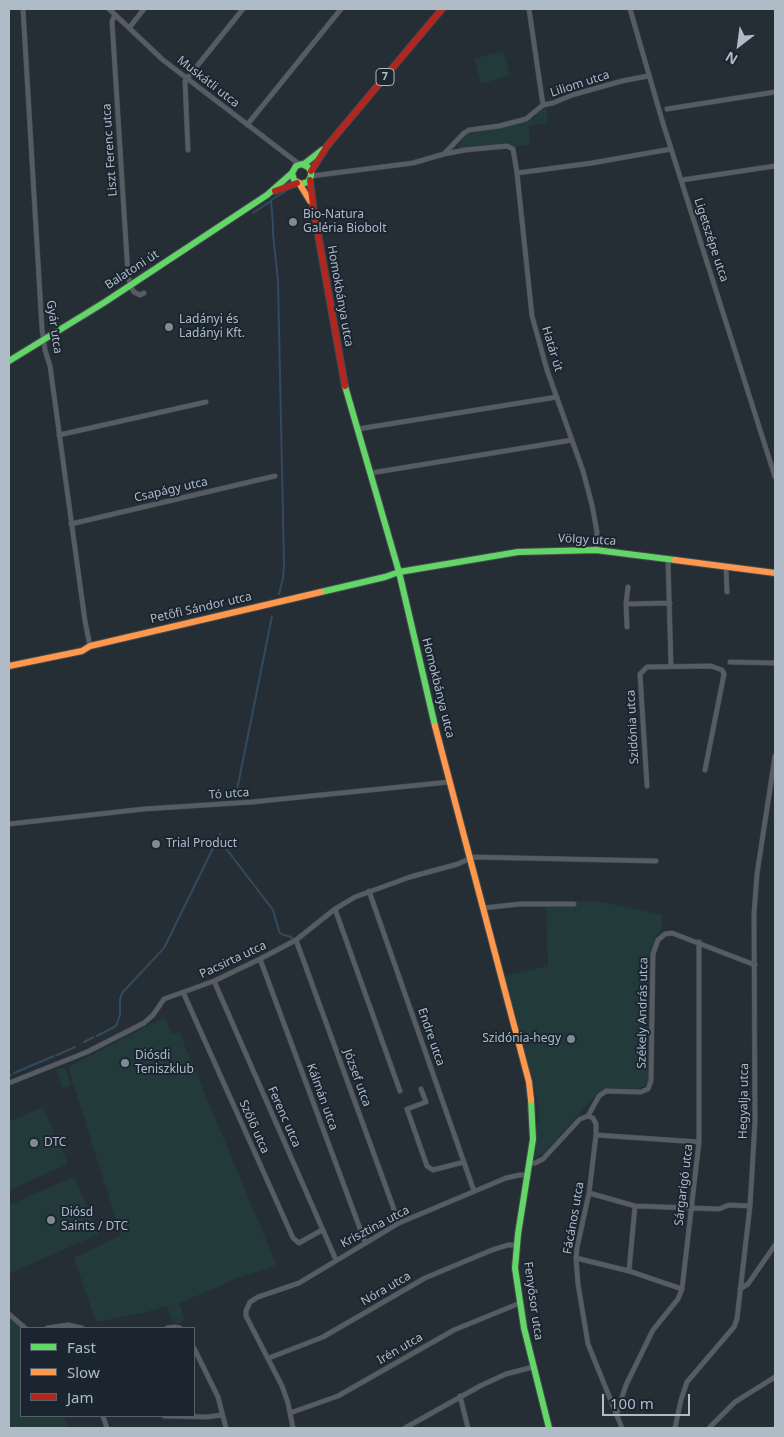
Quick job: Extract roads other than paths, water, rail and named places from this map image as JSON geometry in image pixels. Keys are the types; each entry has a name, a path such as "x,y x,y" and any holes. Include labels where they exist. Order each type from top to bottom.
{"street":[{"name":"Gyár utca","path":"23,9 43,340 50,366 71,524 90,646"},
{"name":"Muskátli utca","path":"109,9 163,60 302,164"},
{"path":"129,28 144,9"},
{"path":"188,150 184,85 186,78 242,9"},
{"path":"248,125 341,9"},
{"name":"7","path":"298,183 306,183 328,146 442,9"},
{"path":"529,9 543,105"},
{"name":"Ligetszépe utca","path":"630,9 648,76 775,477"},
{"name":"Liszt Ferenc utca","path":"115,15 112,21 130,285"},
{"name":"Liliom utca","path":"444,154 469,130 499,126 526,119 543,105 553,104 572,95 622,80 648,76"},
{"path":"667,109 775,92"},
{"name":"7","path":"292,173 296,166 328,146"},
{"name":"Határ út","path":"444,154 507,146 512,149 517,173 530,307 547,370 583,471 597,532 596,550"},
{"path":"517,173 592,163 671,149"},
{"path":"302,164 311,176 371,169 444,154"},
{"path":"682,180 775,166"},
{"name":"Balatoni út","path":"9,361 130,285 267,195 292,173"},
{"path":"292,173 294,180 298,183"},
{"name":"Homokbánya utca","path":"311,176 313,206 340,364 399,572 421,671 449,782 529,1082 533,1124 530,1163 527,1175"},
{"name":"Balatoni út","path":"267,195 298,183"},
{"name":"Homokbánya utca","path":"298,183 313,206"},
{"path":"130,285 137,294 144,293"},
{"path":"358,429 557,397"},
{"path":"59,435 206,402"},
{"path":"371,473 572,440"},
{"name":"Csapágy utca","path":"71,524 275,476"},
{"name":"Völgy utca","path":"399,572 518,552 596,550 775,573"},
{"path":"668,560 671,666"},
{"path":"726,567 727,592"},
{"name":"Petőfi Sándor utca","path":"9,666 385,577 399,572"},
{"path":"627,627 626,604 628,587"},
{"path":"626,604 670,603"},
{"path":"730,662 775,662"},
{"name":"Szidónia utca","path":"647,786 640,674 647,667 711,666 722,670 724,674 705,770"},
{"name":"Hegyalja utca","path":"676,1428 680,1400 686,1382 734,1327 737,1319 750,1206 755,1122 754,914 757,874 775,756"},
{"name":"Tó utca","path":"9,824 144,809 252,802 449,782"},
{"name":"Pacsirta utca","path":"9,1083 87,1052 144,1023 154,1016 162,1000 214,982 260,960 296,940 335,909 369,891 458,864 473,856 656,861"},
{"name":"Endre utca","path":"369,891 474,1191"},
{"path":"483,908 520,904 574,904"},
{"path":"335,909 400,1091"},
{"name":"Székely András utca","path":"588,1116 599,1096 606,1091 641,1092 648,1089 651,1080 653,954 658,940 665,934 672,933 754,965"},
{"name":"József utca","path":"296,940 399,1223"},
{"name":"Sárgarigó utca","path":"617,1413 626,1385 653,1330 678,1298 682,1288 699,1142 699,942"},
{"name":"Kálmán utca","path":"260,960 365,1242"},
{"name":"Ferenc utca","path":"214,982 336,1260"},
{"name":"Szőlő utca","path":"183,992 293,1238 297,1242 302,1242 322,1230"},
{"path":"421,1089 426,1102 407,1109 427,1166 433,1170 464,1162"},
{"path":"530,1163 544,1159 580,1119 588,1116"},
{"name":"Fácános utca","path":"588,1116 593,1118 596,1124 596,1135 589,1193 576,1258 578,1284 588,1344 622,1428"},
{"path":"596,1135 699,1142"},
{"name":"Krisztina utca","path":"269,1358 246,1316 248,1306 254,1299 299,1283 399,1223 506,1178 520,1174 527,1175"},
{"name":"Fenyősor utca","path":"527,1175 516,1245 515,1268 533,1367 549,1428"},
{"path":"589,1193 635,1206 719,1209 729,1205 750,1206"},
{"path":"629,1271 635,1206"},
{"name":"Nóra utca","path":"269,1358 323,1337 425,1278 471,1258 508,1245 516,1245"},
{"path":"740,1289 748,1284 775,1245"},
{"path":"576,1258 629,1271 682,1288"},
{"name":"Irén utca","path":"290,1413 338,1396 454,1330 520,1303"},
{"path":"9,1314 24,1327"},
{"path":"54,1327 68,1325 77,1327"},
{"path":"195,1350 218,1397 226,1428"},
{"path":"269,1358 282,1386 293,1428"},
{"path":"405,1428 460,1396 497,1378 533,1367"},
{"path":"709,1428 735,1402 775,1377"},
{"path":"460,1396 468,1428"},
{"path":"195,1417 222,1414"}],"waterway":[{"path":"279,594 284,564 278,281 271,200 285,192"},
{"path":"253,213 271,201"},
{"path":"236,795 272,616"},
{"path":"97,1036 116,1026 120,1015 122,993 164,948 220,834"},
{"path":"218,838 273,910 281,934 293,939"},
{"path":"84,1042 94,1037"},
{"path":"57,1055 75,1047"},
{"path":"14,1073 54,1056"}],"place":[{"name":"Bio-Natura Galéria Biobolt","path":"293,222"},
{"name":"Ladányi és Ladányi Kft.","path":"169,327"},
{"name":"Trial Product","path":"156,844"},
{"name":"Szidónia-hegy","path":"571,1039"},
{"name":"Diósdi Teniszklub","path":"125,1063"},
{"name":"DTC","path":"34,1143"},
{"name":"Diósd Saints / DTC","path":"51,1220"}]}
